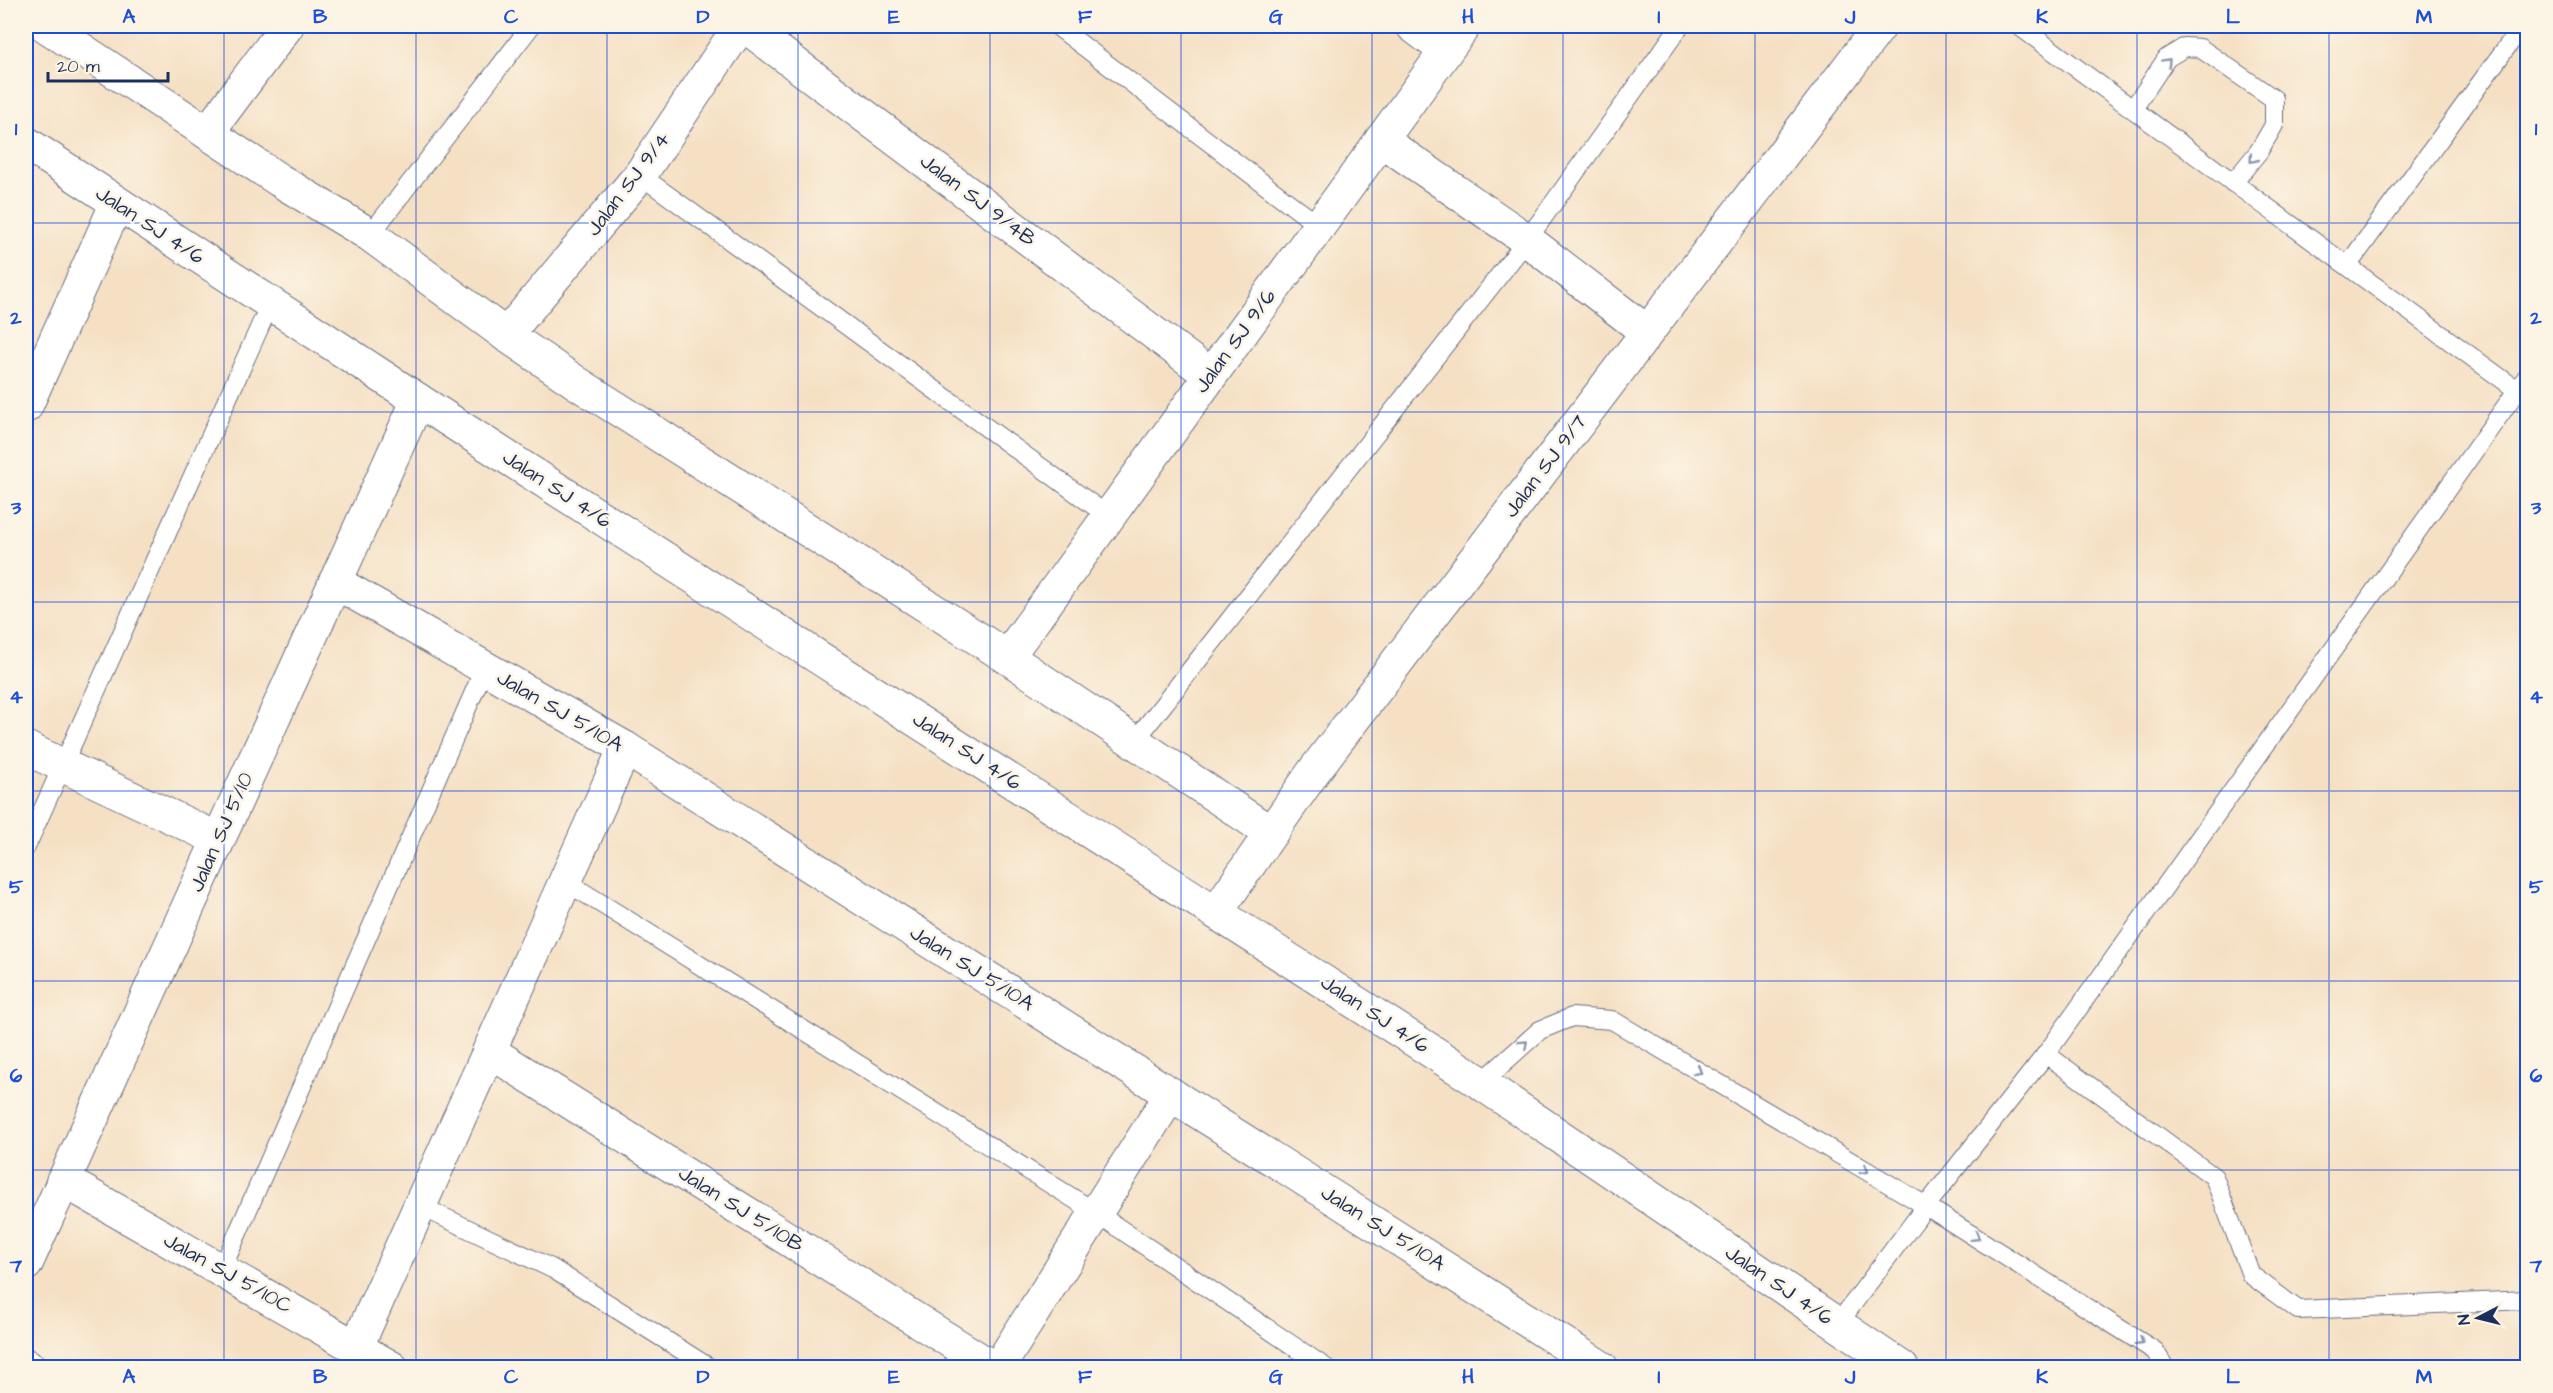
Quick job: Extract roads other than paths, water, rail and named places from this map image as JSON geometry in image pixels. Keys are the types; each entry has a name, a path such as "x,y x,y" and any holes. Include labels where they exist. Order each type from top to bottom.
{"street":[{"path":"46,26 279,180 370,235 506,335 577,383 1007,657 1270,833"},
{"path":"208,132 287,26"},
{"name":"Jalan SJ 9/4","path":"506,335 640,176 740,26"},
{"name":"Jalan SJ 9/4B","path":"745,26 1210,375"},
{"path":"1413,26 1455,38"},
{"name":"Jalan SJ 9/7","path":"1217,911 1314,771 1880,26"},
{"name":"Jalan SJ 9/6","path":"1007,657 1455,38"},
{"path":"1381,140 1527,240 1647,332"},
{"name":"Jalan SJ 4/6","path":"26,143 418,400 1217,911 1481,1083 1902,1368"},
{"path":"26,406 117,204"},
{"name":"Jalan SJ 5/10","path":"26,1264 418,400"},
{"name":"Jalan SJ 5/10A","path":"335,582 625,748 1602,1368"},
{"path":"26,748 218,839"},
{"path":"357,1346 625,748"},
{"name":"Jalan SJ 5/10B","path":"489,1051 993,1368"},
{"path":"998,1368 1095,1212 1172,1095"},
{"name":"Jalan SJ 5/10C","path":"63,1180 392,1368"}],"lane":[{"path":"370,235 531,26"},
{"path":"1057,26 1318,226"},
{"path":"1134,742 1527,240 1680,26"},
{"path":"2019,26 2517,390"},
{"path":"2348,265 2522,26"},
{"path":"2133,109 2167,58 2185,47 2200,48 2274,99 2274,125 2259,152 2233,183"},
{"path":"640,176 1108,516"},
{"path":"26,847 270,304"},
{"path":"1837,1325 1926,1206 2046,1054 2528,375"},
{"path":"222,1269 484,667"},
{"path":"565,881 1095,1212 1326,1368"},
{"path":"1481,1083 1540,1030 1572,1017 1612,1020 1926,1206 2155,1351 2165,1368"},
{"path":"2046,1054 2214,1177 2251,1275 2298,1310 2528,1300"},
{"path":"420,1206 553,1269 710,1368"},
{"path":"26,1358 43,1368"}]}
